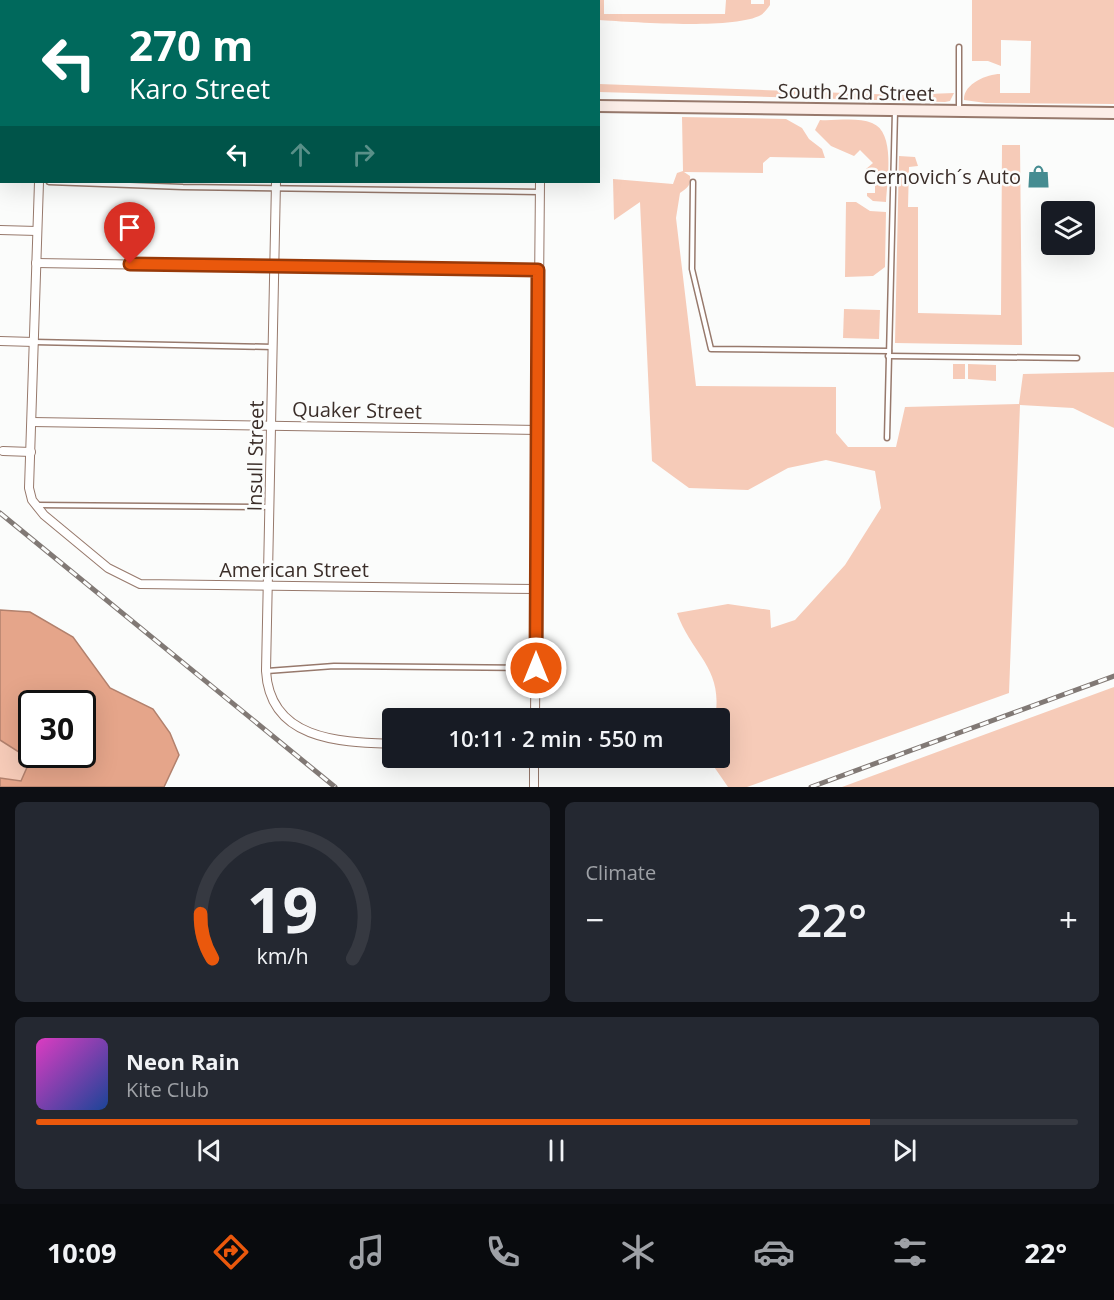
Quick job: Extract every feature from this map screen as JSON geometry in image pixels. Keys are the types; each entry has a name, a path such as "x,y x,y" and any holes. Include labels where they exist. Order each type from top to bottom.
{"main road":[{"path":"600,99 650,107"},
{"name":"South 2nd Street","path":"600,106 1114,113"}],"street":[{"path":"35,505 29,488 39,183"},
{"path":"535,708 540,183"},
{"name":"Insull Street","path":"276,185 266,671 268,687 274,701 293,722 317,737 333,741 382,743"},
{"path":"0,230 37,231"},
{"path":"36,263 538,270"},
{"path":"0,341 34,342"},
{"name":"Quaker Street","path":"32,422 538,430"},
{"path":"3,451 31,452"},
{"name":"American Street","path":"35,505 117,575 140,584 536,589"},
{"path":"534,768 534,787"}],"lane":[{"path":"959,47 959,111"},
{"path":"887,438 895,110"},
{"path":"693,182 692,269 711,349 1077,358"},
{"path":"71,183 183,188 276,185 540,192"},
{"path":"34,342 274,347"},
{"path":"35,505 271,507"},
{"path":"266,671 334,666 536,668"}],"shaded area":[{"path":"600,0 604,0 604,14 725,14 726,0 751,0 751,4 764,4 764,0 770,0 770,5 761,15 748,20 707,24 600,20"},
{"path":"972,0 1114,0 1114,104 986,103 964,100 967,89 977,81 995,74 1000,74 1000,93 1030,93 1031,41 1001,40 1001,66 988,61 972,61"},
{"path":"600,84 901,95 954,93 950,101 600,92"},
{"path":"682,117 786,119 802,128 809,139 822,149 825,158 770,157 763,163 763,173 684,172 690,176 690,182 687,188 680,193 676,218 696,386 836,387 836,433 848,447 896,447 905,407 1019,404 1023,374 1114,372 1114,428 1073,408 1020,405 1009,693 747,787 728,787 715,768 730,768 730,708 716,708 715,686 711,674 683,628 677,613 728,604 770,610 771,628 795,620 845,565 881,508 875,471 826,460 788,468 748,490 689,488 652,461 640,202 614,220 613,179 673,184 677,173 683,171"},
{"path":"820,120 860,120 880,128 887,146 888,158 886,202 873,201 867,196 867,193 875,193 875,172 866,169 873,163 860,150 854,156 831,146 815,130"},
{"path":"1002,145 1020,145 1022,345 895,343 899,156 915,157 918,166 909,167 908,207 918,207 918,313 1001,315"},
{"path":"846,202 856,202 870,211 886,212 885,267 873,276 845,277"},
{"path":"844,309 880,310 879,339 843,338"},
{"path":"953,364 965,364 965,379 953,379"},
{"path":"968,364 996,365 996,381 968,379"},
{"path":"0,610 30,612 73,637 110,688 153,709 170,733 179,755 164,787 0,787 0,778 21,781 27,768 96,768 96,690 18,690 18,751 0,740"},
{"path":"1114,687 1114,787 842,787"},
{"path":"0,740 18,751 18,768 27,768 21,781 0,778"}],"railway":[{"path":"0,513 335,787"},
{"path":"811,787 1114,676"}],"place":[{"name":"Cernovich´s Auto","path":"1039,176"}],"route":[{"path":"130,264 538,270 536,668"}]}
